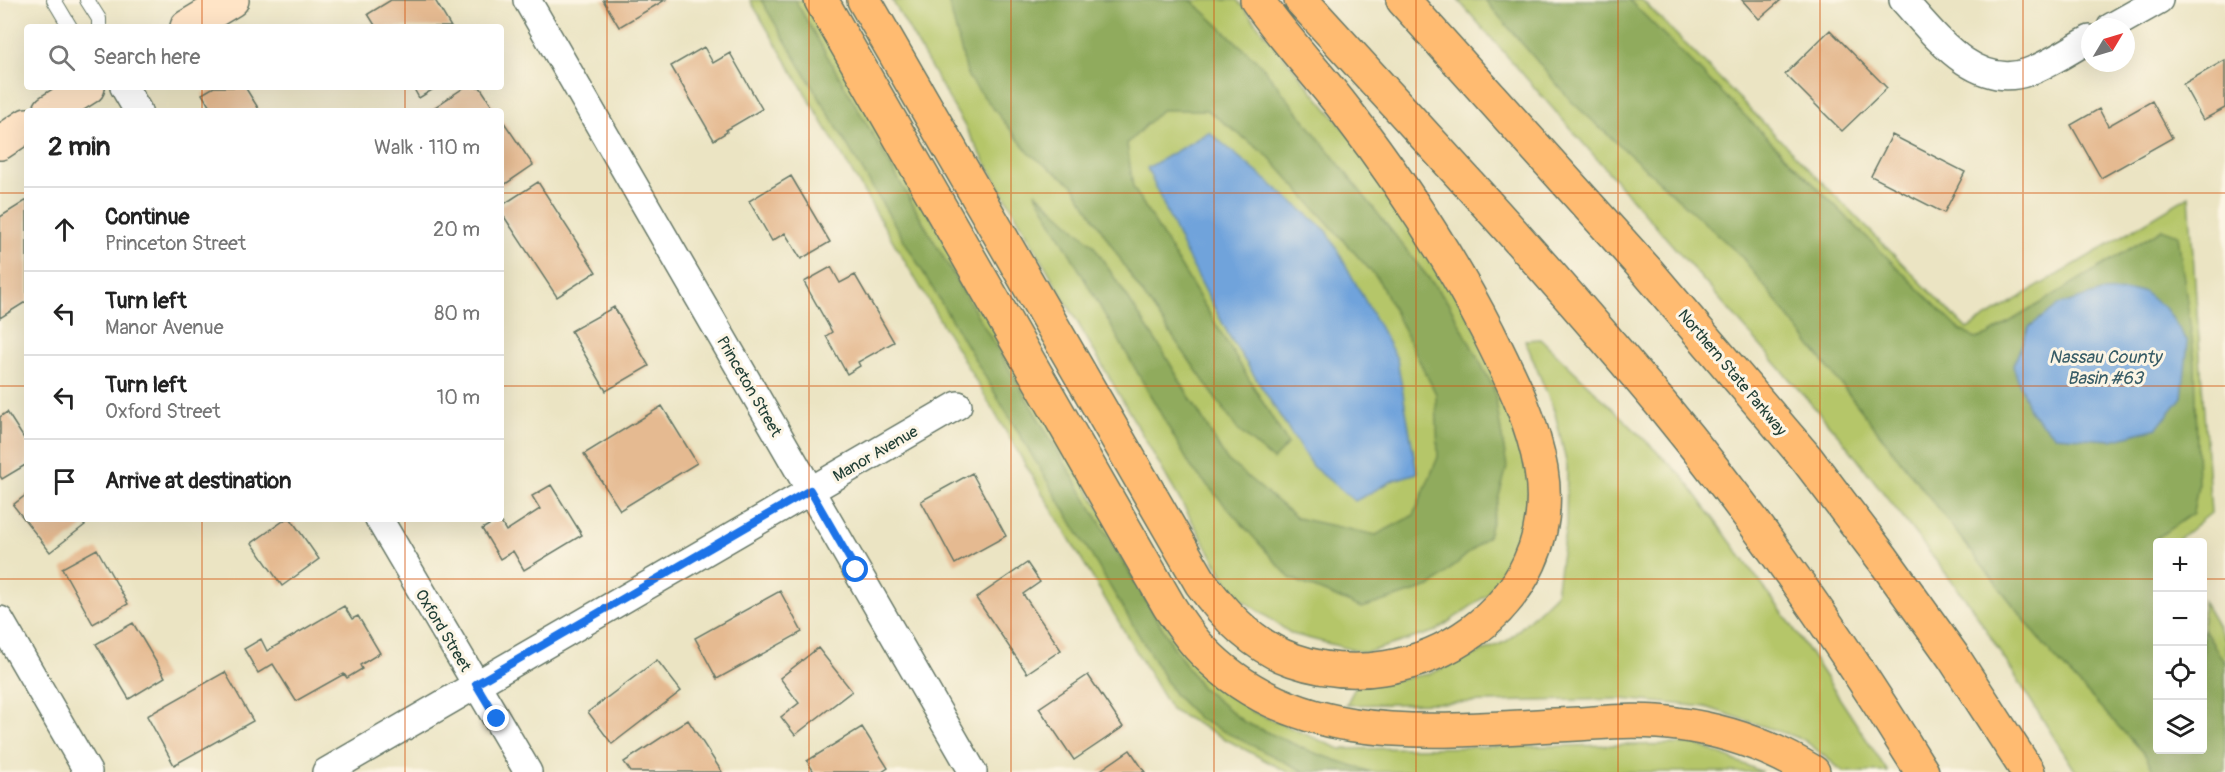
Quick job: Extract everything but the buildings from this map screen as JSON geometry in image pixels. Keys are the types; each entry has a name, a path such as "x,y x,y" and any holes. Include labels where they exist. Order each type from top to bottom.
{"highway":[{"path":"821,0 1169,606 1201,649 1220,668 1263,698 1312,717 1339,724 1389,729 1628,722 1677,724 1736,737 1763,746 1813,772"},
{"path":"864,0 1201,583 1215,603 1252,636 1293,660 1338,670 1387,669 1436,654 1456,643 1490,616 1510,592 1528,563 1537,542 1544,495 1541,470 1526,415 1504,363 1437,243 1371,145 1257,0"},
{"path":"1301,0 1581,310 1667,411 1749,516 1817,611 1922,772"},
{"name":"Northern State Parkway","path":"1403,0 1647,271 1807,459 1948,649 2028,772"}],"main road":[{"path":"192,24 232,0"},
{"path":"55,108 83,90"},
{"path":"0,142 24,127"}],"street":[{"name":"Princeton Street","path":"526,0 973,772"},
{"path":"1903,0 1935,34 1971,66 1984,72 2022,73 2041,66 2081,44"},
{"path":"2127,18 2159,0"},
{"path":"125,90 136,108"},
{"name":"Manor Avenue","path":"326,772 958,405"},
{"name":"Oxford Street","path":"381,522 528,772"},
{"path":"0,620 88,772"}],"lane":[{"path":"54,0 68,24"},
{"path":"87,0 99,19 99,24"}],"green space":[{"path":"750,0 805,0 1178,644 1249,710 1340,749 1696,744 1762,772 1287,772 1171,710"},
{"path":"761,0 795,0 957,281 1173,646 1201,687 1244,722 1312,752 1371,772 1305,772 1199,719 1174,694"},
{"path":"892,0 1237,0 1355,142 1439,258 1501,378 1532,474 1519,549 1491,592 1436,631 1365,653 1292,634 1234,594"},
{"path":"948,0 1191,0 1261,65 1449,304 1494,389 1507,467 1488,536 1430,587 1362,608 1290,578 1191,467 1035,192 1093,245 1162,350 1226,459 1297,518 1376,535 1414,515 1438,457 1436,394 1378,279 1269,157 1207,110 1161,110 1127,144 1133,187 1288,444 1273,460 1238,430 1138,287 1073,185 1030,154 968,77"},
{"path":"1458,0 1642,0 1967,329 2189,196 2211,513 2180,538 2153,538 2153,754 2207,754 2207,608 2225,639 2225,772 2076,772 1971,606 1841,438"},
{"path":"1485,0 1629,0 1960,330 1976,339 1988,335 2162,229 2178,235 2195,361 2198,485 2193,513 2157,538 2153,538 2153,754 2207,754 2207,634 2225,663 2225,772 2154,772 2145,755 2052,655 1741,256 1572,102","holes":["2059,305 2013,366 2029,327"]},
{"path":"1541,339 1683,477 1790,623 1888,772 1844,772 1804,740 1706,707 1622,699 1346,705 1356,686 1429,674 1507,641 1556,594 1566,525 1567,466 1555,413 1525,340"}],"water":[{"path":"1209,132 1327,231 1397,359 1417,473 1394,480 1355,501 1312,466 1231,339 1184,250 1147,168"},
{"name":"Nassau County Basin #63","path":"2142,291 2166,309 2188,342 2182,397 2157,428 2112,440 2055,436 2030,412 2013,366 2029,327 2059,305 2101,292"}],"route":[{"path":"497,719 476,684 810,490 856,570"}]}
